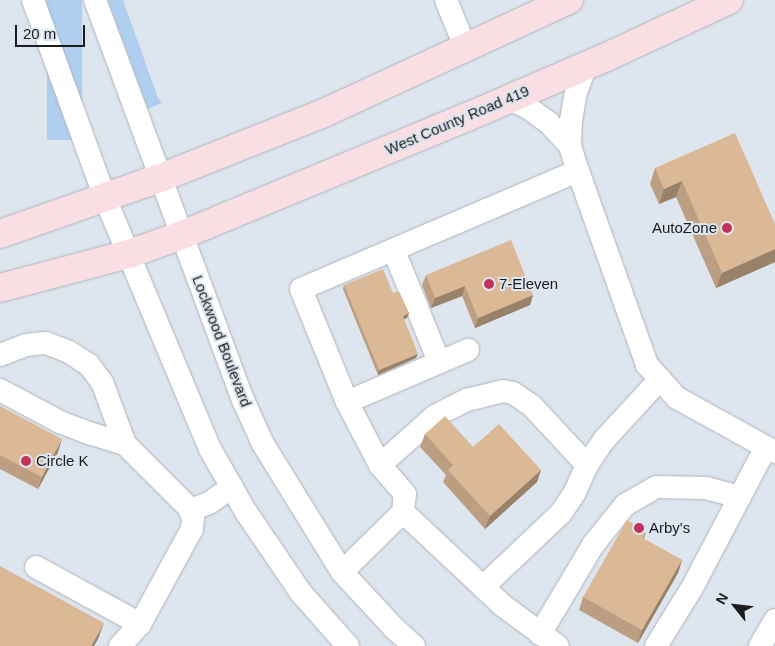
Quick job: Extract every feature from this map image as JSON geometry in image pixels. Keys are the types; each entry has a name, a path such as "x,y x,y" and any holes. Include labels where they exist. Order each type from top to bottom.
{"main road":[{"path":"0,234 160,178 324,113 569,0"},
{"name":"West County Road 419","path":"0,288 129,254 182,235 586,66 729,0"}],"street":[{"path":"33,0 105,198 210,448 246,512 301,593 348,646"},
{"name":"Lockwood Boulevard","path":"95,0 244,402 263,444 342,572 394,628 414,646"},
{"path":"446,0 466,49"},
{"path":"586,66 574,103 570,146 647,365 677,398 771,449 740,497 692,588 656,646"},
{"path":"508,99 526,106 548,122 570,146"},
{"path":"342,572 403,512 405,494 380,465 348,402 302,289 578,171"},
{"path":"394,251 439,362"},
{"path":"0,355 26,345 46,343 69,352 89,365 102,382 126,444 189,508 193,518 192,529 140,624 120,646"},
{"path":"348,402 468,350"},
{"path":"483,587 561,514 575,492 587,466 604,440 660,379"},
{"path":"0,390 60,422 89,434 126,444"},
{"path":"380,465 435,416 467,400 503,391 523,398 532,406 587,466"},
{"path":"189,508 196,508 209,503 232,487"},
{"path":"403,512 502,605 549,640 593,545 625,505 656,487 706,488 740,497"},
{"path":"36,567 140,624"},
{"path":"760,646 775,620"},
{"path":"140,624 138,637 143,646"}],"shaded area":[{"path":"47,0 82,0 82,140 47,140"},
{"path":"108,0 123,0 158,98 162,103 148,109"}],"building":[{"name":"AutoZone","path":"735,133 775,224 775,249 722,273 682,181 664,189 655,168"},
{"name":"7-Eleven","path":"511,240 533,295 478,318 465,286 435,298 426,275"},
{"path":"383,269 393,293 399,291 409,313 403,316 418,354 379,370 344,285"},
{"name":"Circle K","path":"0,406 62,439 42,477 0,455"},
{"path":"445,416 473,447 499,424 541,470 490,516 448,470 453,465 425,434"},
{"path":"627,520 646,532 642,538 682,560 642,630 583,597"},
{"path":"0,566 104,623 91,646 0,646"}],"place":[{"name":"AutoZone","path":"727,228"},
{"name":"7-Eleven","path":"489,284"},
{"name":"Circle K","path":"26,461"},
{"name":"Arby's","path":"639,528"}]}
